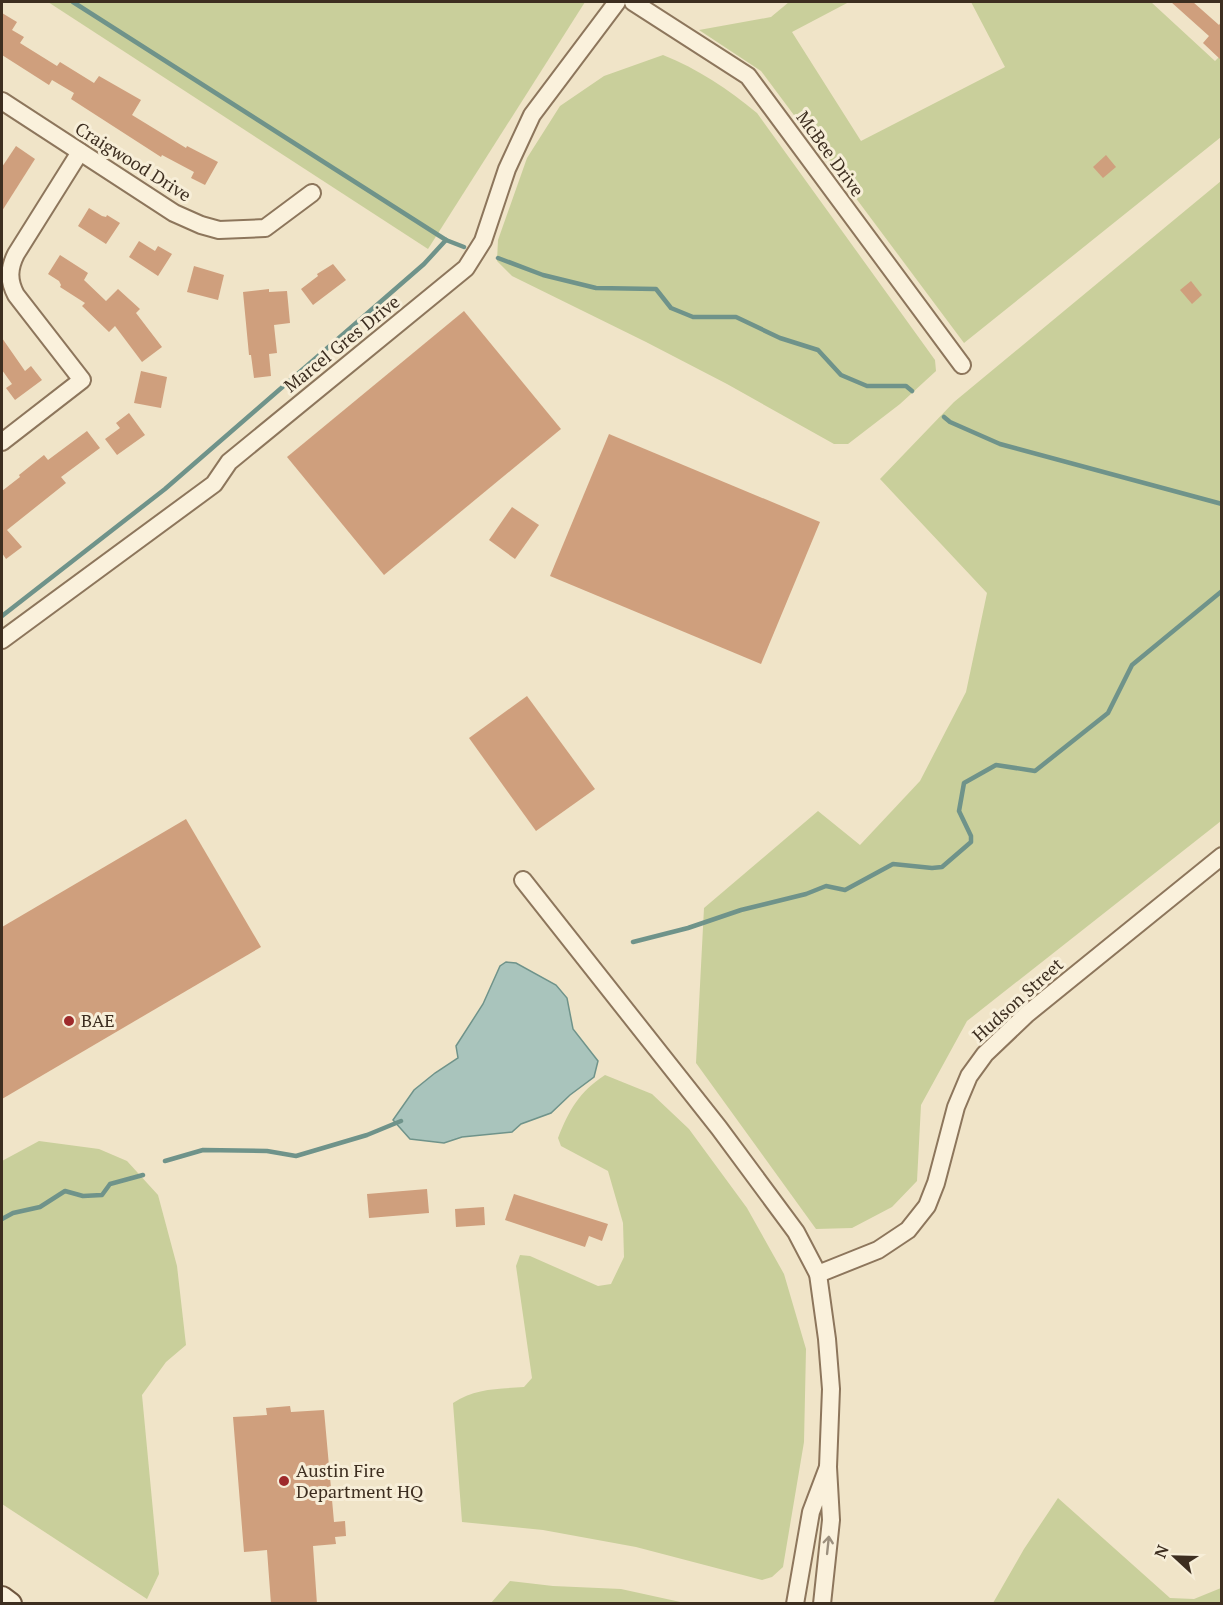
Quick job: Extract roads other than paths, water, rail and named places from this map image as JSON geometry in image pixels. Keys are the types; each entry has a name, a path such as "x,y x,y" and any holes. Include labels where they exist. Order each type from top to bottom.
{"main road":[{"path":"2,1598 10,1604"}],"street":[{"name":"Marcel Gres Drive","path":"2,640 214,484 229,462 466,268 483,241 507,169 532,115 617,2"},
{"name":"McBee Drive","path":"633,2 748,76 962,365"},
{"name":"Craigwood Drive","path":"2,101 174,213 201,225 219,230 265,228 312,193"},
{"path":"2,442 82,380 16,295 11,286 9,274 16,254 80,152"},
{"name":"Hudson Street","path":"818,1274 878,1250 908,1230 927,1206 936,1183 956,1107 969,1076 985,1053 1027,1014 1221,856"},
{"path":"523,880 719,1128 795,1232 818,1274 831,1389 828,1467 831,1520 822,1604"},
{"path":"795,1604 811,1512 828,1467"}],"water":[{"path":"506,962 516,963 556,985 567,998 573,1029 598,1061 594,1077 551,1113 521,1124 512,1132 462,1137 444,1143 410,1139 393,1120 414,1090 458,1058 456,1046 483,1004 500,966"}],"waterway":[{"path":"73,2 446,240 464,247"},
{"path":"2,616 165,489 424,264 446,240"},
{"path":"498,258 543,275 596,288 656,289 671,308 693,317 736,317 780,338 818,350 841,375 867,386 906,386 912,391"},
{"path":"944,417 950,422 1000,444 1222,504"},
{"path":"633,942 688,928 741,910 806,894 826,886 845,890 893,864 942,867 971,842 971,836 959,811 964,783 996,765 1035,771 1108,713 1132,665 1222,591"},
{"path":"165,1161 203,1150 267,1151 296,1156 367,1135 401,1121"},
{"path":"2,1219 13,1213 40,1207 65,1191 83,1196 102,1195 110,1184 143,1175"}],"place":[{"name":"BAE","path":"69,1021"},
{"name":"Austin Fire Department HQ","path":"284,1481"}]}
